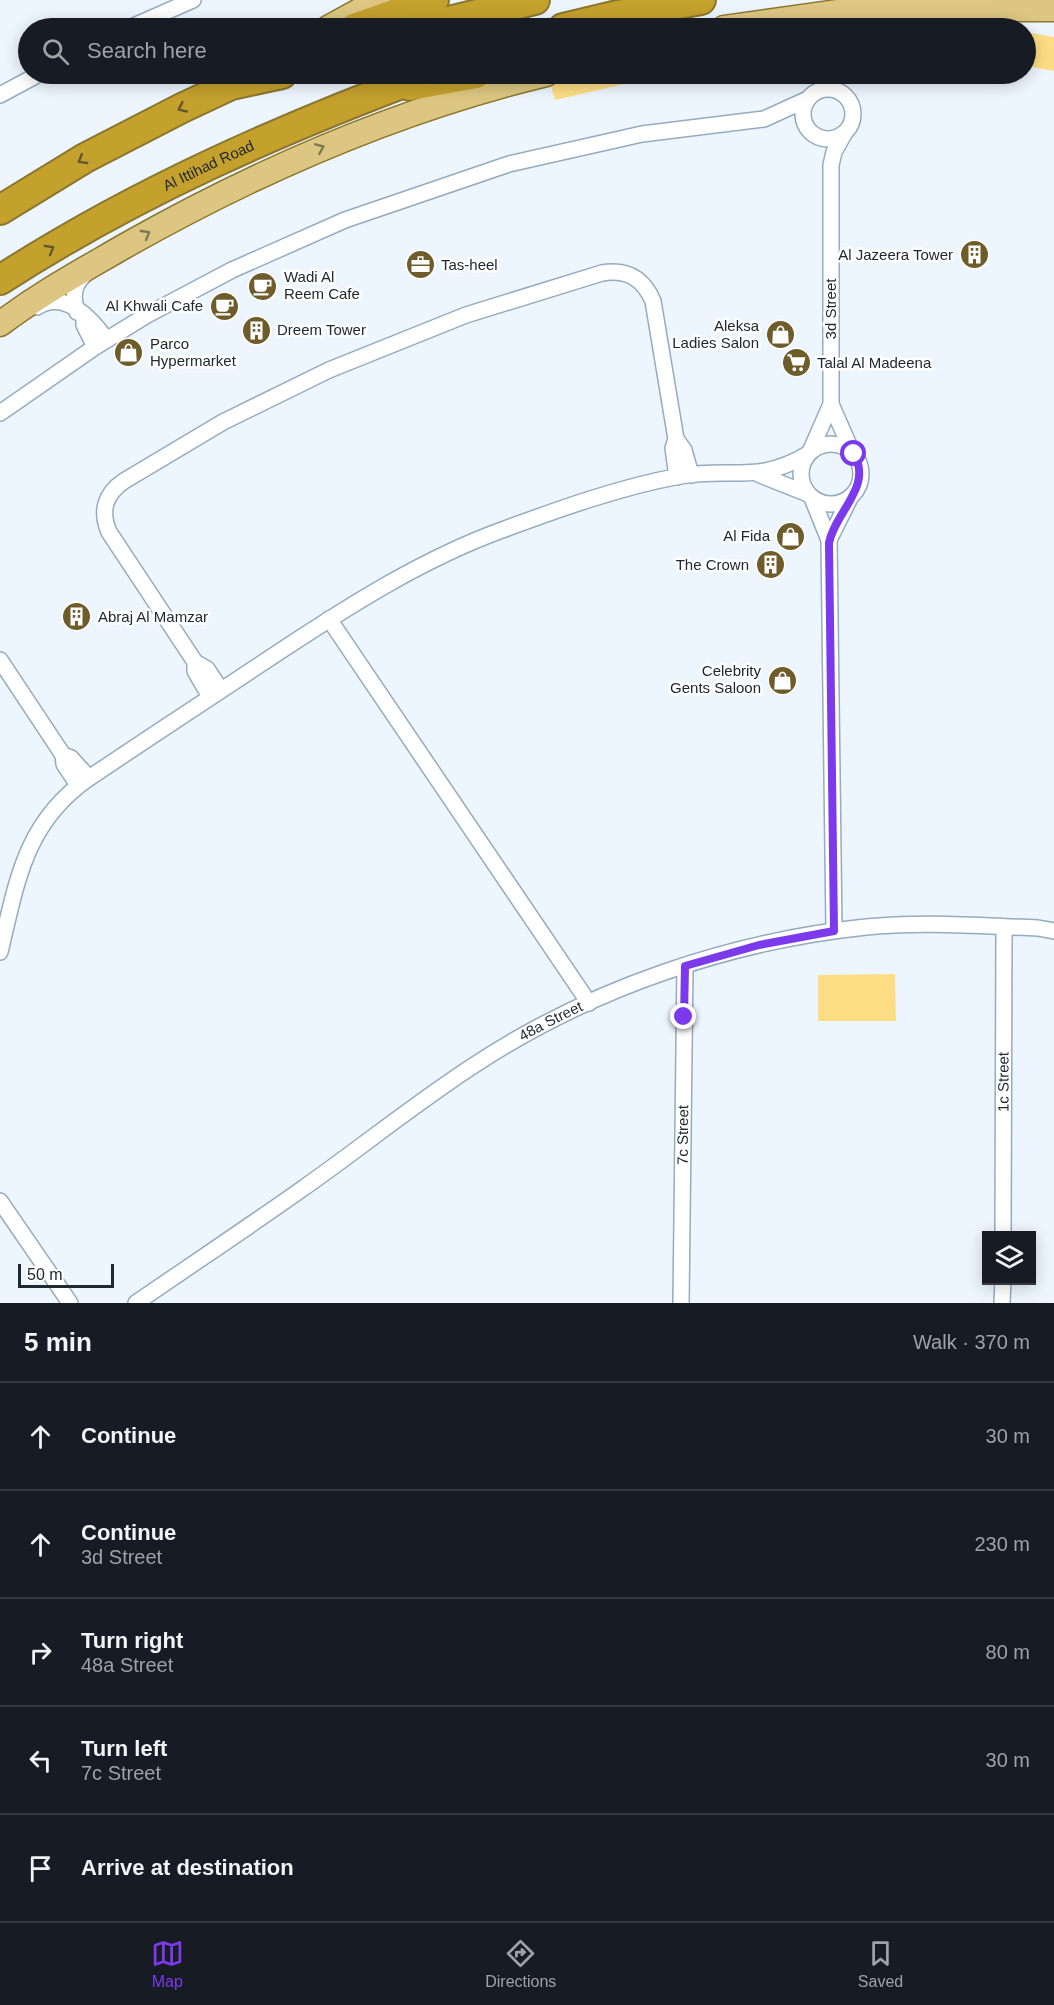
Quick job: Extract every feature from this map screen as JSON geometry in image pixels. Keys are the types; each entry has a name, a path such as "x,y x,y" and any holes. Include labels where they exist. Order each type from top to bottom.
{"highway":[{"path":"383,18 434,0"},
{"path":"461,18 535,0"},
{"path":"604,18 701,0"},
{"path":"2,209 133,132 232,84"},
{"name":"Al Ittihad Road","path":"0,280 122,206 323,113 401,84"},
{"path":"390,88 415,84"}],"main road":[{"path":"347,18 380,0"},
{"path":"965,8 1017,18"},
{"path":"795,18 838,12 965,8 1054,9"},
{"path":"1036,22 1054,25"},
{"path":"3,321 64,279 228,191 341,139 438,103 509,84"}],"street":[{"path":"152,18 193,0"},
{"path":"0,94 20,84"},
{"path":"0,413 101,343 232,270 310,234 381,207 509,164 597,143 683,128 764,119 822,90 830,89 846,95 853,111 849,127 844,134 828,139 809,130 764,119"},
{"path":"808,99 803,113 809,130"},
{"name":"3d Street","path":"809,130 824,153 831,178"},
{"name":"3d Street","path":"809,453 831,404 831,178 834,153 844,134"},
{"path":"101,343 84,325 74,302 77,284 82,276 117,251"},
{"path":"215,693 207,669 195,662 109,532 104,521 107,497 114,488 228,418 330,370 466,315 587,278 618,277 631,282 642,291 655,317 676,439 673,448 684,476"},
{"path":"3,321 51,300 70,305 81,314"},
{"name":"3d Street","path":"831,404 854,454"},
{"path":"0,952 26,854 47,816 83,781 329,619 414,570 499,531 589,501 684,476 758,474 784,467 827,444 837,445 854,454 859,463 860,482 830,540"},
{"path":"809,453 803,462 801,478 830,540 834,931"},
{"path":"758,474 831,505 850,498"},
{"path":"329,619 589,1003"},
{"path":"0,660 63,755 64,764 83,781"},
{"name":"48a Street","path":"1038,928 1054,921"},
{"name":"48a Street","path":"136,1303 302,1189 478,1062 515,1040 589,1003 685,966 759,945 834,931 907,924 1038,928 1054,931"},
{"name":"1c Street","path":"1003,1231 1004,927"},
{"name":"7c Street","path":"681,1303 685,966"},
{"path":"0,1201 70,1303"},
{"path":"1002,1303 1003,1285"}],"shaded area":[{"path":"1036,34 1054,37 1054,71 1036,68"},
{"path":"550,84 624,84 555,100"},
{"path":"895,974 896,1021 818,1021 818,975"}],"place":[{"name":"Al Jazeera Tower","path":"974,255"},
{"name":"Tas-heel","path":"420,265"},
{"name":"Wadi Al Reem Cafe","path":"263,286"},
{"name":"Al Khwali Cafe","path":"224,306"},
{"name":"Dreem Tower","path":"256,330"},
{"name":"Aleksa Ladies Salon","path":"780,335"},
{"name":"Parco Hypermarket","path":"129,353"},
{"name":"Talal Al Madeena","path":"796,363"},
{"name":"Al Fida","path":"791,536"},
{"name":"The Crown","path":"770,565"},
{"name":"Abraj Al Mamzar","path":"77,617"},
{"name":"Celebrity Gents Saloon","path":"782,680"}],"route":[{"path":"684,1017 685,966 759,945 834,931 829,543 839,519 860,482 861,472 854,454"}]}
